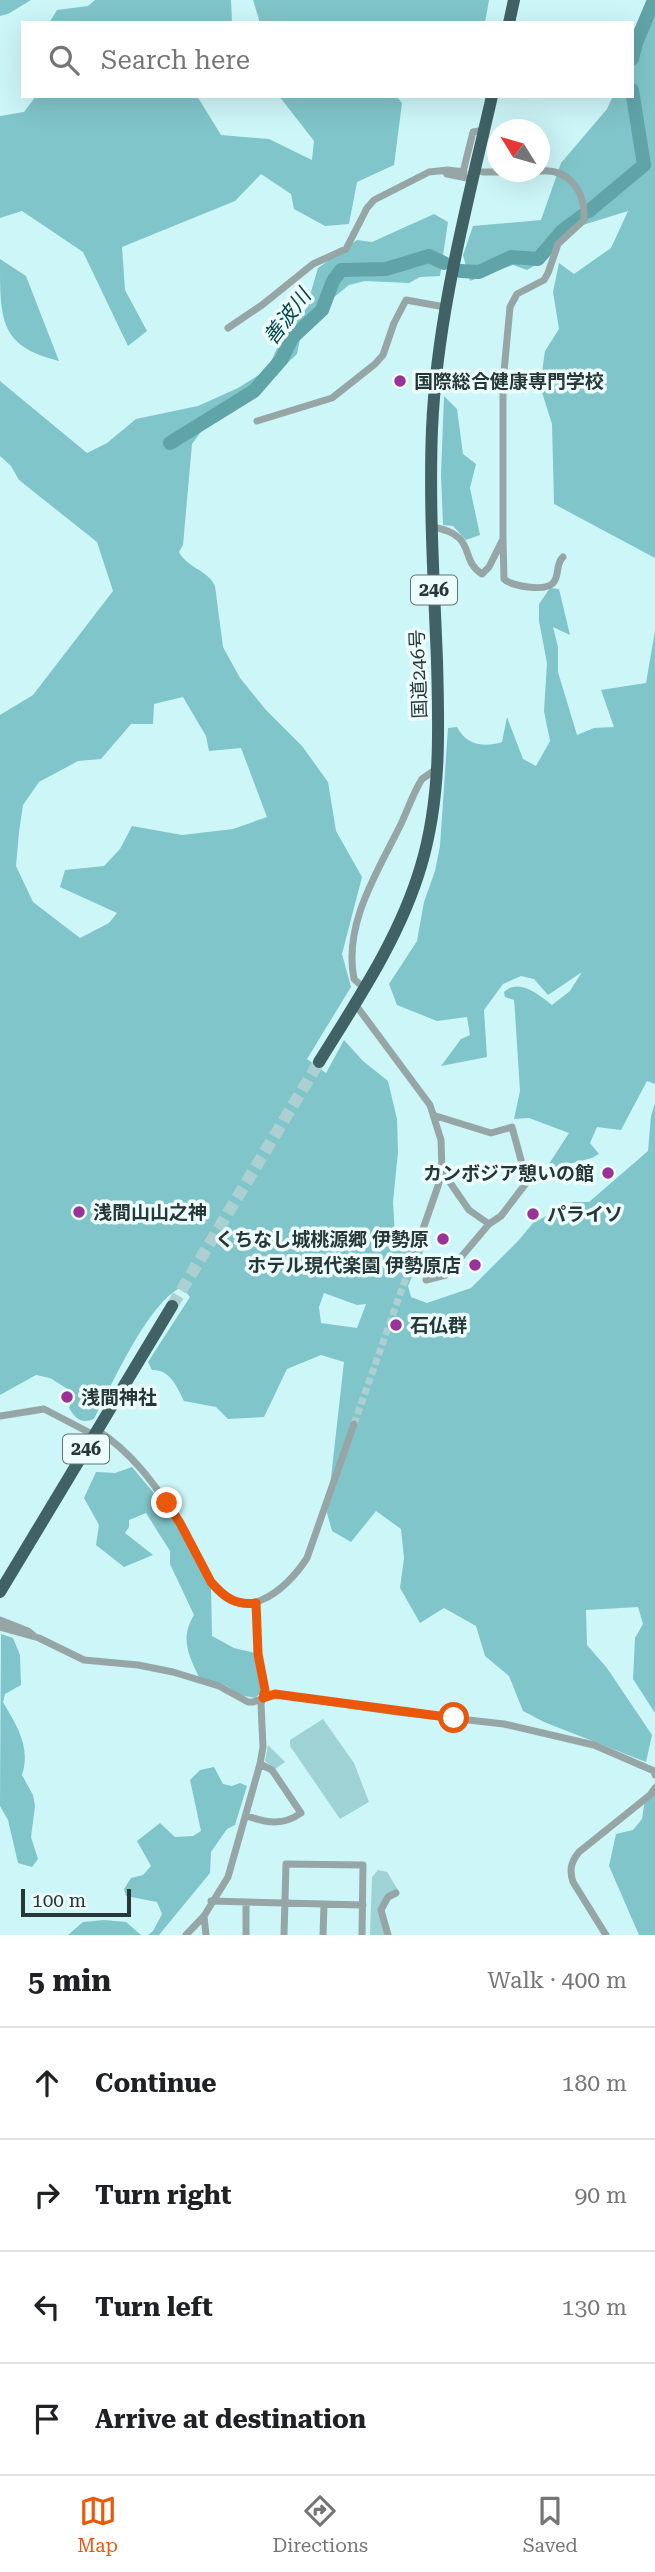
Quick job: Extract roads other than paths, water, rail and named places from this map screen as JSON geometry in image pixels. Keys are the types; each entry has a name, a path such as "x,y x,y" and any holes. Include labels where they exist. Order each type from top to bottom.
{"highway":[{"path":"509,21 514,0"},
{"name":"国道246号","path":"320,1062 399,926 422,864 432,818 438,768 432,427 445,307 471,174 492,98"},
{"name":"246","path":"0,1592 172,1306"}],"street":[{"path":"550,171 556,171 575,184 583,199 584,220 558,244 544,280 517,294 510,307 503,382 504,579 509,584 544,587 555,580 559,561 563,557"},
{"path":"228,328 313,264 346,249 367,208 374,200 425,176 487,173"},
{"path":"257,421 332,398 375,364 383,355 394,323 406,300 445,307"},
{"path":"432,527 455,532 477,571 482,574 489,567 502,539"},
{"path":"364,988 355,979 353,959 353,940 364,901 419,784 438,768"},
{"path":"355,1004 422,1093 436,1116 441,1140 442,1171 434,1202 409,1269"},
{"path":"426,1280 446,1275 489,1224 501,1216 527,1182 512,1127 491,1133 436,1116"},
{"path":"442,1171 469,1210 489,1224"},
{"path":"0,1416 44,1409 123,1448 167,1503 211,1582 239,1604 256,1603 281,1588 307,1558 354,1424"},
{"path":"186,1935 204,1916 228,1877 260,1765 265,1690 258,1654 256,1603"},
{"path":"0,1620 28,1631 36,1638"},
{"path":"0,1627 36,1638 84,1660 138,1665 173,1672 219,1686 248,1702 275,1694 504,1724 594,1745 654,1771 655,1775"},
{"path":"247,1816 270,1824 292,1819 302,1813 272,1770 260,1765"},
{"path":"606,1935 573,1882 572,1862 579,1852 650,1795 655,1787"},
{"path":"284,1935 285,1864 363,1865 362,1935"},
{"path":"388,1935 381,1910 388,1898 396,1893"},
{"path":"211,1901 363,1905"},
{"path":"246,1903 246,1935"},
{"path":"323,1935 324,1905"},
{"path":"204,1916 206,1935"}],"waterway":[{"name":"善波川","path":"634,51 654,0"},
{"name":"善波川","path":"589,211 644,165 633,98"},
{"name":"善波川","path":"461,271 479,272 511,257 538,259 562,231 582,216"},
{"name":"善波川","path":"170,443 254,391 281,360 292,338 322,310 333,281 341,270 386,269 429,256 444,263"}],"tunnel":[{"path":"172,1306 319,1062"},
{"path":"354,1424 409,1269"}],"place":[{"name":"国際総合健康専門学校","path":"400,381"},
{"name":"カンボジア憩いの館","path":"608,1173"},
{"name":"浅間山山之神","path":"79,1212"},
{"name":"パライソ","path":"533,1214"},
{"name":"くちなし城桃源郷 伊勢原","path":"443,1239"},
{"name":"ホテル現代楽園 伊勢原店","path":"475,1265"},
{"name":"石仏群","path":"396,1325"},
{"name":"浅間神社","path":"67,1397"}]}
